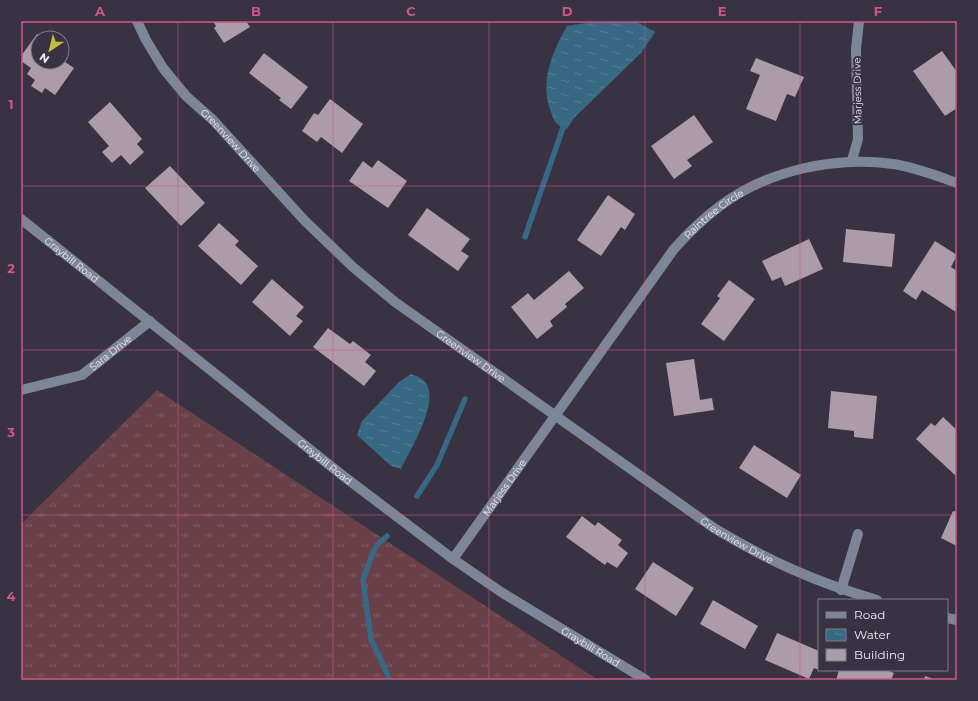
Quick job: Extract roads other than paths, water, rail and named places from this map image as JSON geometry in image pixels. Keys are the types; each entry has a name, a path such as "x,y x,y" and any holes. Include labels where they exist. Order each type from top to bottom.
{"street":[{"name":"Greenview Drive","path":"137,21 146,40 163,68 186,96 213,120 305,220 354,268 396,302 714,528 754,553 841,590 873,599"},
{"name":"Marjess Drive","path":"852,160 858,139 856,49 859,21"},
{"name":"Raintree Circle","path":"555,416 674,249 696,225 721,205 779,175 815,166 852,160 894,164 957,183"},
{"name":"Graybill Road","path":"21,219 342,475 453,559 501,592 646,680"},
{"name":"Sara Drive","path":"21,390 82,375 150,321"},
{"name":"Marjess Drive","path":"453,559 555,416"},
{"path":"841,590 858,534"}],"water":[{"path":"598,21 635,21 655,32 641,53 574,118 567,129 558,125 555,121 548,101 546,90 547,79 552,57 567,26"},
{"path":"411,374 419,377 425,382 430,396 421,429 401,469 391,466 357,435 362,421 399,382"}],"waterway":[{"path":"525,237 565,122"},
{"path":"417,496 437,465 465,399"},
{"path":"387,536 377,545 363,580 371,639 390,680"}]}
